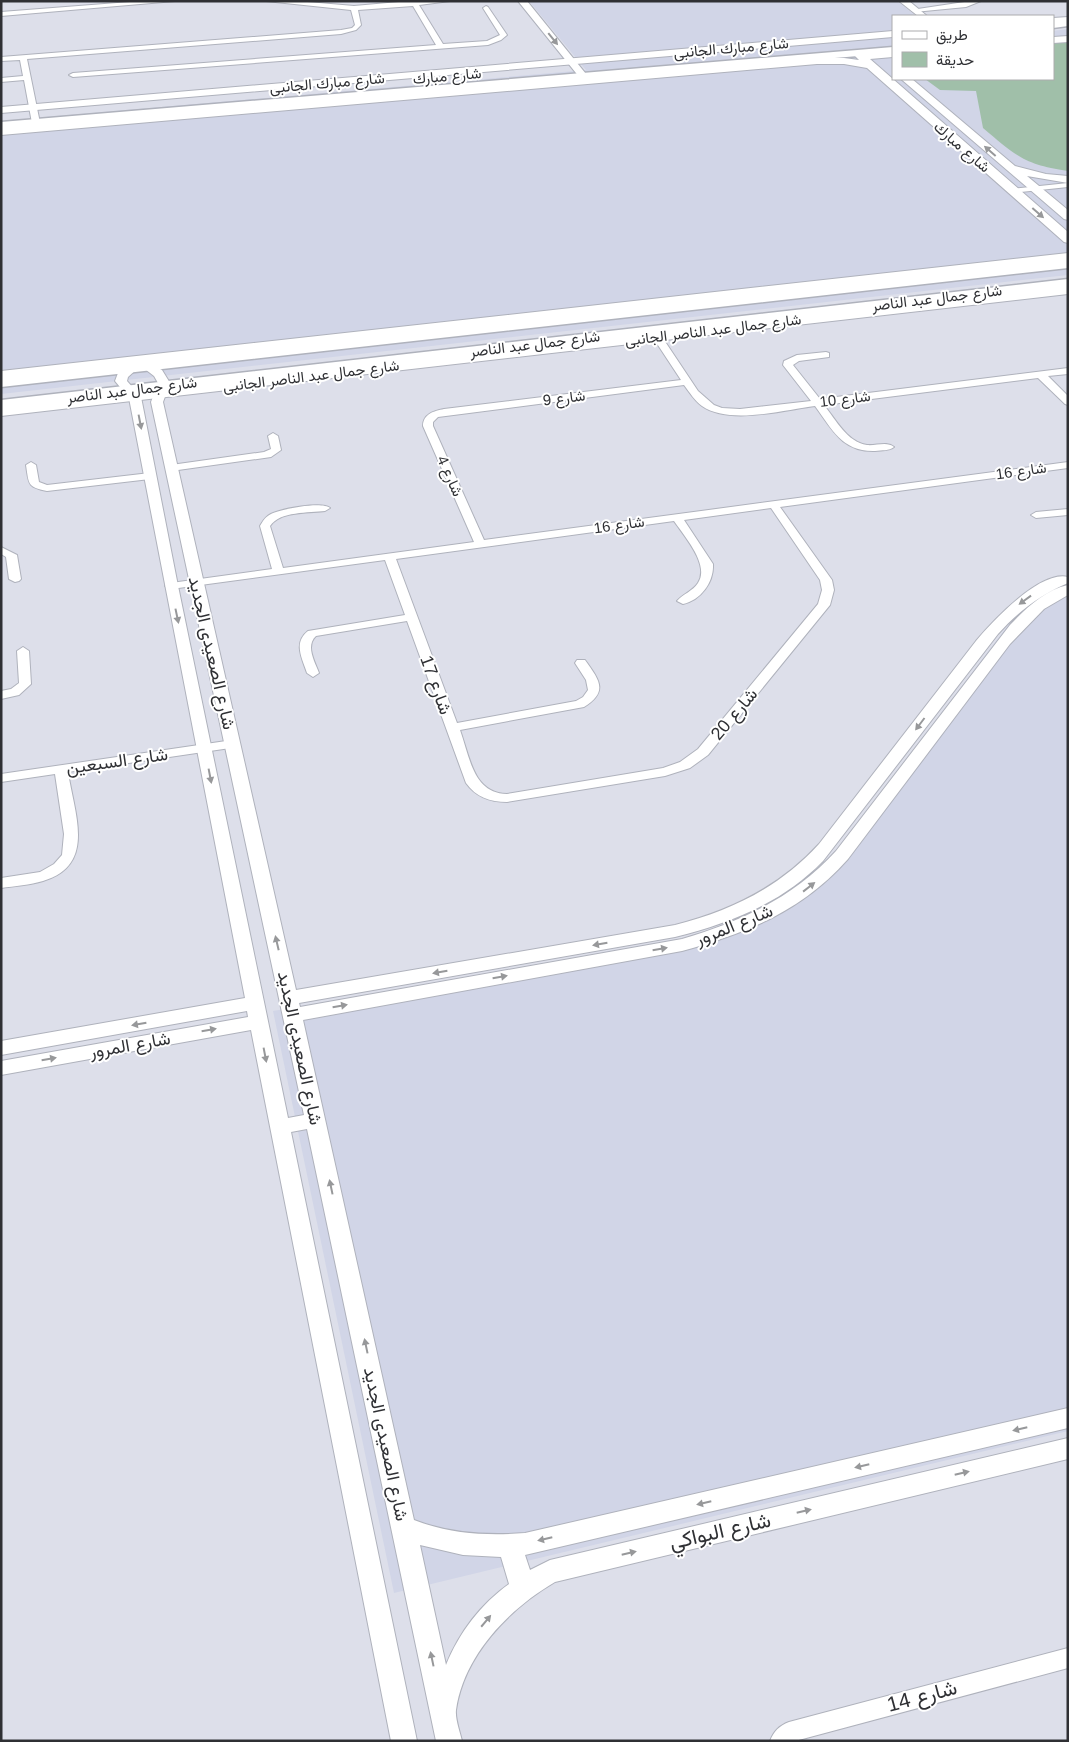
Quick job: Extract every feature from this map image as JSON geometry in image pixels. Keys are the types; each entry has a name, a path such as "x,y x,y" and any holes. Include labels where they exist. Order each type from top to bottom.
{"main road":[{"path":"1054,21 1068,22"},
{"path":"1054,25 1068,22"},
{"name":"شارع مبارك الجانبى","path":"585,60 892,34"},
{"path":"1054,38 1068,37"},
{"name":"شارع مبارك","path":"1,115 261,102 573,64 585,60 892,39"},
{"name":"شارع مبارك","path":"1,126 34,114 127,115 261,102 748,62 862,58 892,52"},
{"path":"876,54 892,66"},
{"name":"شارع مبارك","path":"862,58 1063,235"},
{"name":"شارع مبارك الجانبى","path":"1,132 106,123 261,102 434,94 862,58"},
{"path":"735,68 748,62"},
{"name":"شارع مبارك الجانبى","path":"1,110 34,114 573,64"},
{"name":"شارع مبارك","path":"907,80 1068,216"},
{"path":"404,91 434,94"},
{"path":"910,101 930,99"},
{"path":"945,112 958,111"},
{"path":"106,123 127,115"},
{"path":"1005,164 1034,174 1068,180"},
{"path":"1068,202 1068,216"},
{"path":"1038,260 1054,249 1058,240 1063,235"},
{"name":"شارع جمال عبد الناصر الجانبى","path":"808,288 1068,257"},
{"name":"شارع جمال عبد الناصر","path":"1,382 140,367 320,343 808,288 1068,264"},
{"name":"شارع جمال عبد الناصر","path":"1,404 162,390 1068,283"},
{"name":"شارع جمال عبد الناصر الجانبى","path":"162,390 1068,290"},
{"path":"1,375 320,343"},
{"path":"1,412 133,393"}],"street":[{"path":"65,1 68,9"},
{"path":"1,14 172,1"},
{"path":"269,1 354,8 446,1"},
{"path":"522,1 583,76"},
{"path":"907,9 966,5 978,1"},
{"path":"414,2 441,47"},
{"path":"73,75 181,56 346,31 358,25 354,8"},
{"path":"1,59 23,57 181,56 484,44 502,38 504,33 486,8"},
{"path":"907,9 921,15"},
{"path":"23,57 34,114"},
{"path":"585,60 598,75"},
{"path":"1,80 27,78"},
{"path":"1015,193 1068,185"},
{"path":"1037,190 1068,189"},
{"name":"شارع 10","path":"657,336 701,401 710,407 724,411 745,412 1068,370"},
{"path":"826,355 797,358 788,363 817,403 851,444 866,448 889,447"},
{"path":"140,367 162,376 162,390"},
{"name":"شارع الصعيدى الجديد","path":"140,367 121,378 124,386 133,393 404,1741"},
{"path":"1040,374 1068,402"},
{"name":"شارع 9","path":"439,413 688,382"},
{"name":"شارع الصعيدى الجديد","path":"162,390 157,402 171,468 316,1120 449,1741"},
{"name":"شارع 4","path":"439,413 431,417 428,424 480,544"},
{"path":"171,468 267,455 276,450 273,436"},
{"path":"31,465 34,483 47,488 150,476"},
{"name":"شارع 16","path":"171,586 1068,465"},
{"name":"شارع 20","path":"500,798 666,772 685,765 698,757 824,605 828,595 826,580 773,504"},
{"path":"278,571 265,526 266,521 282,513 325,508"},
{"path":"1036,515 1068,512"},
{"path":"677,517 707,564 708,569 703,585 683,601"},
{"path":"1,550 11,555 15,580"},
{"name":"شارع 17","path":"388,556 476,788 486,794 500,798"},
{"name":"شارع المرور","path":"291,1006 682,944 724,932 770,913 813,884 825,873 870,820 972,670 990,632 1011,611 1038,591 1068,578"},
{"name":"شارع المرور","path":"291,1006 675,931 714,921 756,902 797,876 808,866 972,670 1021,620 1051,597 1068,589"},
{"path":"313,673 304,644 305,638 312,633 411,617"},
{"path":"1,695 14,692 25,684 23,651"},
{"path":"452,728 580,704 591,697 595,688 594,683 581,663"},
{"name":"شارع السبعين","path":"1,778 232,744"},
{"path":"1,883 39,877 61,866 69,856 72,843 61,770"},
{"path":"852,813 870,820"},
{"name":"شارع المرور","path":"1,1048 257,1012"},
{"name":"شارع المرور","path":"1,1068 257,1012"},
{"path":"280,1127 316,1120"},
{"name":"شارع البواكي","path":"403,1527 442,1541 487,1547 510,1546 1068,1418"},
{"name":"شارع البواكي","path":"443,1711 448,1688 466,1649 492,1615 523,1588 550,1572 1068,1448"},
{"path":"510,1546 523,1588"},
{"name":"شارع 14","path":"780,1741 789,1732 1068,1658"}],"shaded area":[{"path":"529,1 897,1 915,15 892,15 892,80 1054,80 1054,31 1068,29 1068,275 1,394 1,121 586,70"},
{"path":"1068,583 1068,1431 394,1593 273,1011 649,947 697,936 738,920 774,902 804,883 839,848 1015,616 1046,593"}],"green space":[{"path":"1068,42 1068,171 1053,169 1030,162 1012,152 983,128 976,91 940,90 926,80 1054,80 1054,43"}]}
